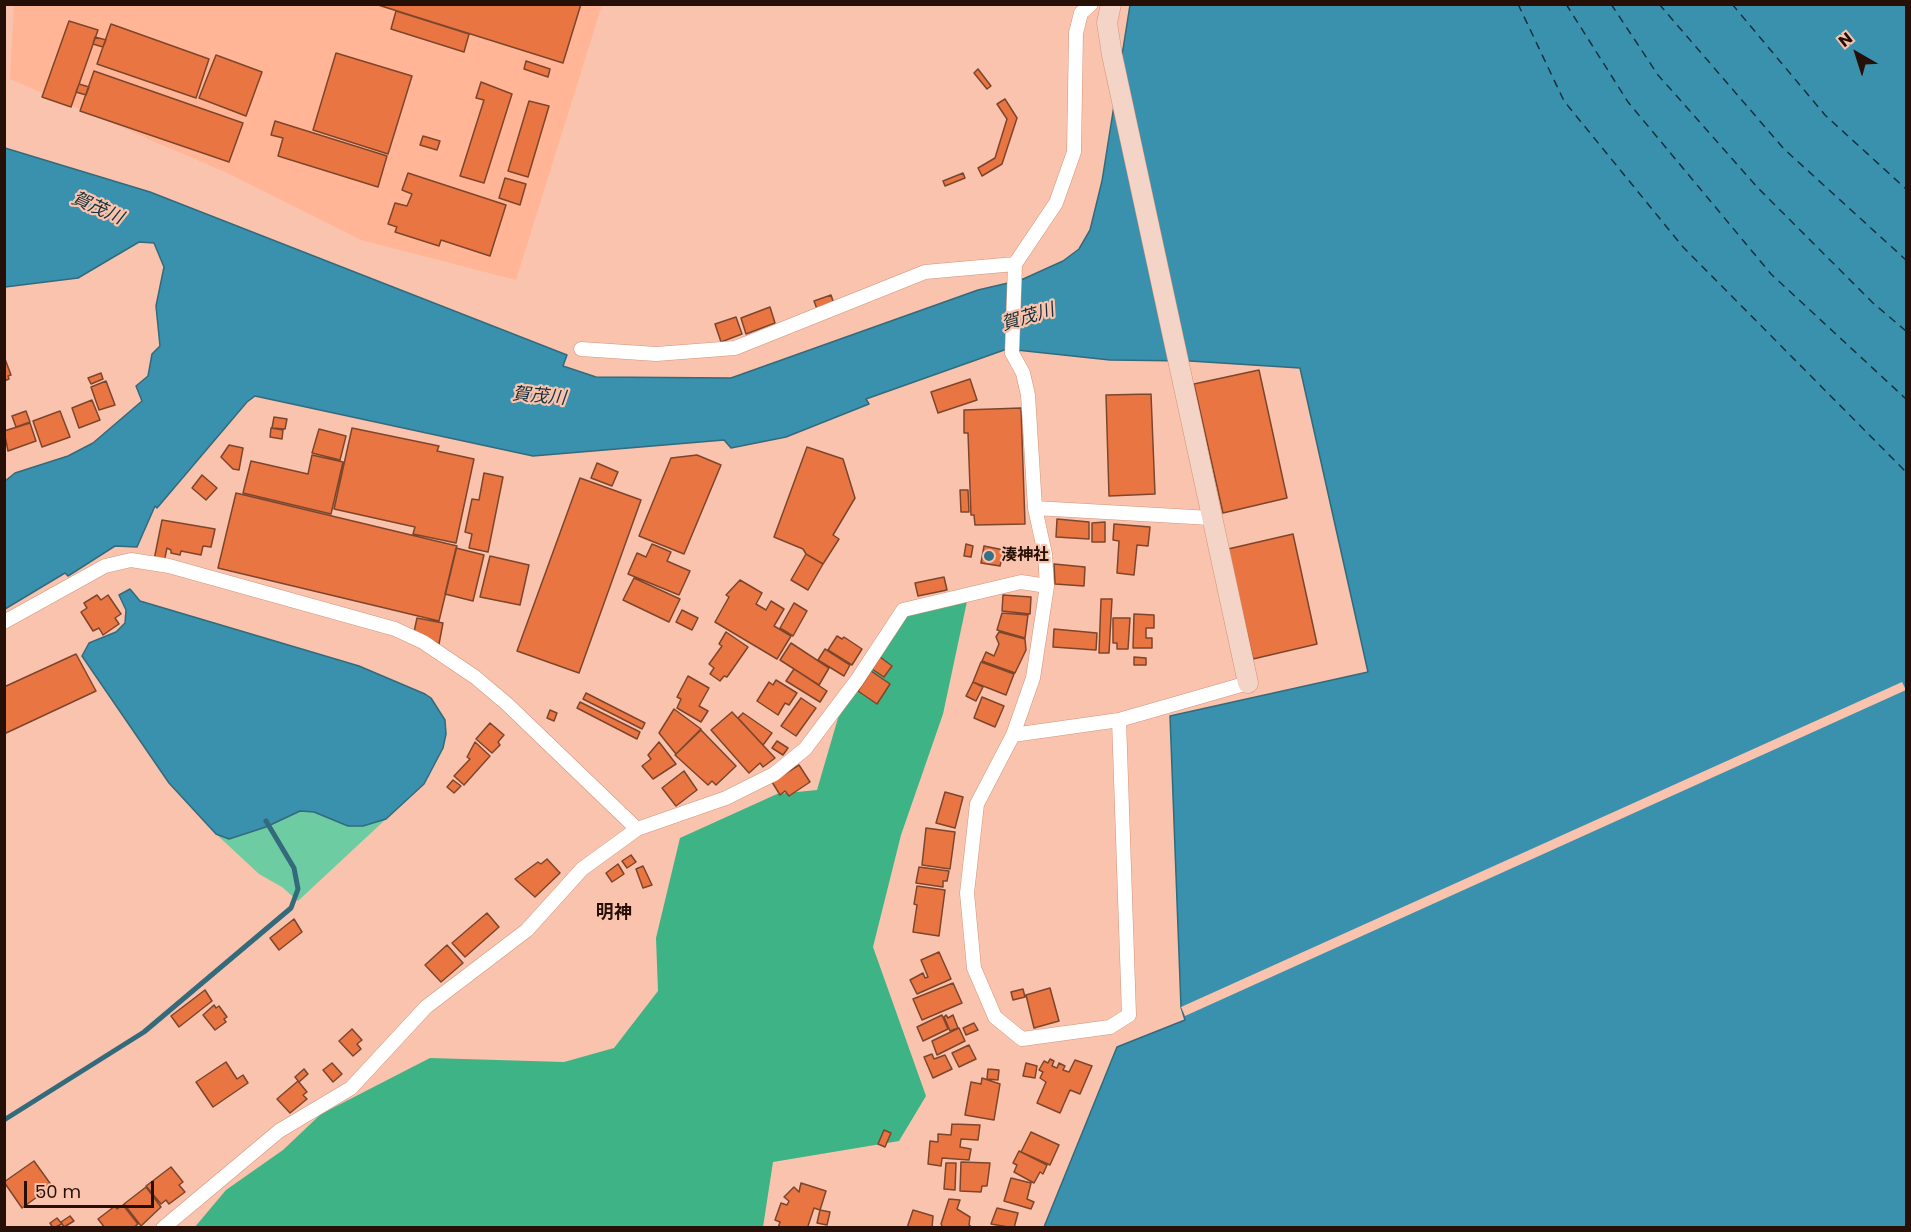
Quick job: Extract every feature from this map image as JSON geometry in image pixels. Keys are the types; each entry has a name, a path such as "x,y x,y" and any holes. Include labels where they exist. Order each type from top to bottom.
{"street":[{"path":"1091,4 1081,14 1076,33 1074,152 1056,203 1015,264 1012,353 1023,373 1028,394 1035,508 1044,554 1047,586 1033,678 1013,735 978,804 967,892 974,968 995,1017 1022,1038 1110,1027 1129,1014 1119,720"},
{"path":"1013,735 1119,720 1248,683 1112,55 1107,23 1111,4"},
{"path":"581,349 656,354 735,348 925,272 1015,264"},
{"path":"1035,508 1211,518"},
{"path":"4,622 105,566 131,560 169,566 395,629 423,642 475,677 507,704 637,829"},
{"path":"163,1227 279,1131 351,1088 426,1006 527,930 582,869 637,829 726,798 774,774 805,749 857,680 903,610 1021,582 1047,586"}],"shaded area":[{"path":"14,5 602,5 516,280 361,240 225,172 10,79"}],"green space":[{"path":"969,592 943,714 901,835 873,947 926,1096 899,1141 773,1162 763,1227 194,1228 226,1190 283,1150 321,1114 430,1058 564,1062 614,1048 658,991 656,938 680,838 777,794 817,790 838,718 904,616"},
{"path":"300,811 314,812 348,826 363,826 386,819 298,901 282,887 259,874 216,834 229,839 266,827"}],"water":[{"name":"賀茂川","path":"1130,5 1906,5 1906,1227 1044,1227 1117,1047 1185,1020 1181,1007 1170,716 1368,672 1300,368 1190,361 1110,360 1007,349 866,399 869,404 786,437 731,448 724,440 533,456 255,396 247,402 157,508 155,506 137,547 115,546 68,576 65,573 5,609 5,481 15,473 68,456 93,443 142,401 136,386 148,376 152,354 160,346 156,306 164,267 154,243 139,242 78,278 5,287 5,148 150,192 567,355 563,366 596,377 731,378 978,290 1021,280 1063,261 1079,249 1090,230 1102,181"},
{"path":"130,589 140,601 359,666 425,694 431,698 445,720 446,734 443,748 424,784 386,819 363,826 348,826 314,812 300,811 266,827 229,839 216,834 169,783 82,656 89,643 116,632 125,623 126,610 119,595"}],"pier":[{"path":"1902,682 1906,690 1185,1016 1181,1007"}],"building":[{"path":"375,4 581,4 563,63"},
{"path":"396,11 469,34 464,52 391,29"},
{"path":"69,21 98,30 71,107 42,97"},
{"path":"111,24 209,59 196,98 97,64"},
{"path":"95,37 106,40 103,47 93,44"},
{"path":"336,53 412,76 388,154 313,130"},
{"path":"216,55 262,72 246,116 199,98"},
{"path":"526,61 550,69 548,77 524,69"},
{"path":"978,69 991,86 987,89 974,73"},
{"path":"94,71 243,123 229,162 80,111"},
{"path":"481,82 512,94 484,183 460,176 484,100 476,98"},
{"path":"79,84 89,87 86,95 76,92"},
{"path":"1005,99 1017,118 1002,164 982,176 978,168 995,158 1007,119 997,104"},
{"path":"529,101 549,106 528,177 508,171"},
{"path":"275,121 387,156 378,187 278,156 283,138 271,135"},
{"path":"423,136 440,141 437,150 420,145"},
{"path":"408,173 506,205 490,256 441,240 439,246 395,232 397,227 388,224 395,203 407,206 412,194 402,190"},
{"path":"963,173 965,178 945,186 943,181"},
{"path":"505,178 526,184 520,205 499,198"},
{"path":"831,295 834,304 817,309 814,301"},
{"path":"770,307 775,323 746,334 741,318"},
{"path":"736,317 742,334 721,342 715,324"},
{"path":"5,359 11,375 4,381"},
{"path":"1259,370 1287,498 1223,513 1194,384"},
{"path":"101,373 103,379 91,384 88,378"},
{"path":"970,379 977,400 938,413 931,392"},
{"path":"106,381 115,405 99,410 91,387"},
{"path":"1151,394 1155,494 1109,496 1106,395"},
{"path":"92,400 100,420 79,428 72,408"},
{"path":"1021,408 1025,524 975,525 974,515 971,515 968,433 964,433 964,410"},
{"path":"26,411 30,422 16,427 12,416"},
{"path":"60,411 70,437 42,447 33,421"},
{"path":"274,417 287,419 285,429 272,428"},
{"path":"30,423 36,441 8,451 4,431"},
{"path":"271,428 283,430 282,439 270,437"},
{"path":"352,428 439,446 437,451 474,459 456,543 413,534 415,527 334,509"},
{"path":"319,429 346,436 340,460 312,453"},
{"path":"229,445 243,448 239,470 233,469 221,457"},
{"path":"807,447 843,459 855,498 833,535 839,539 823,564 806,554 803,549 774,537"},
{"path":"312,455 343,462 331,514 243,493 251,461 308,474"},
{"path":"697,455 721,465 684,554 639,536 671,458"},
{"path":"597,463 618,472 612,486 591,478"},
{"path":"484,473 503,477 488,552 469,548 472,534 465,532 472,499 479,500"},
{"path":"202,475 217,488 206,500 192,488"},
{"path":"580,478 641,500 579,673 517,651"},
{"path":"960,490 968,490 969,512 961,512"},
{"path":"236,493 457,546 439,621 218,568"},
{"path":"1057,519 1089,522 1089,539 1056,537"},
{"path":"162,520 215,529 211,547 203,546 201,555 181,551 180,555 171,553 171,550 167,548 164,562 154,560"},
{"path":"1105,522 1105,542 1092,542 1092,523"},
{"path":"1114,524 1150,527 1148,546 1137,545 1134,575 1117,573 1119,541 1113,540"},
{"path":"1293,534 1317,644 1253,659 1228,549"},
{"path":"652,544 671,552 667,561 690,571 679,595 628,574 637,553 646,557"},
{"path":"966,544 973,546 971,557 964,556"},
{"path":"984,546 1004,550 1000,566 981,563"},
{"path":"456,548 484,555 473,601 445,594"},
{"path":"806,554 823,564 808,590 791,580"},
{"path":"490,556 529,565 520,605 480,597"},
{"path":"1054,564 1085,567 1084,586 1055,584"},
{"path":"944,577 947,590 918,596 915,583"},
{"path":"634,578 680,599 669,622 623,600"},
{"path":"740,580 762,593 756,604 766,610 771,601 784,609 774,626 791,636 777,659 715,622 729,597 726,595"},
{"path":"97,595 101,600 108,595 121,614 115,618 119,624 103,635 99,628 93,631 81,612 87,608 84,603"},
{"path":"1003,595 1031,597 1030,614 1002,611"},
{"path":"1101,599 1112,599 1109,653 1099,653"},
{"path":"794,603 807,611 793,636 780,628"},
{"path":"682,610 698,618 692,630 676,622"},
{"path":"1002,613 1028,615 1025,638 997,630"},
{"path":"1134,614 1154,615 1154,628 1146,628 1146,638 1152,638 1152,648 1133,648"},
{"path":"417,618 443,623 439,644 414,632"},
{"path":"1113,618 1130,618 1128,649 1117,649 1117,643 1113,643"},
{"path":"1054,629 1097,633 1096,650 1053,647"},
{"path":"726,632 748,647 727,677 724,676 720,681 710,674 714,668 709,664 722,646 719,644"},
{"path":"999,632 1025,639 1026,650 1015,673 982,661 986,652 994,656 999,644 996,637"},
{"path":"837,636 842,639 844,637 862,649 852,665 828,650"},
{"path":"791,643 829,668 819,685 780,660"},
{"path":"825,649 850,665 844,676 818,660"},
{"path":"76,654 96,691 4,734 4,687"},
{"path":"880,657 892,666 884,677 872,669"},
{"path":"1134,657 1146,658 1146,665 1134,665"},
{"path":"981,662 1014,674 1006,695 973,682"},
{"path":"794,669 827,691 820,702 786,681"},
{"path":"871,671 890,684 877,704 858,691"},
{"path":"688,676 709,688 699,706 708,711 701,722 677,708 681,699 677,697"},
{"path":"776,680 797,693 789,705 785,703 778,715 757,701 769,682 773,685"},
{"path":"973,682 983,687 976,701 966,696"},
{"path":"586,693 645,723 642,729 583,699"},
{"path":"982,697 1004,706 995,727 974,718"},
{"path":"801,698 816,708 796,736 781,726"},
{"path":"580,702 640,732 637,739 577,708"},
{"path":"674,709 701,729 676,754 659,733"},
{"path":"550,710 557,713 554,721 547,718"},
{"path":"732,712 775,758 763,767 760,763 749,773 711,730"},
{"path":"743,713 772,733 763,745 738,718"},
{"path":"490,723 504,735 498,742 500,745 492,753 476,739"},
{"path":"701,730 736,766 716,785 712,781 708,785 675,755"},
{"path":"777,741 788,748 783,755 772,748"},
{"path":"475,742 490,756 464,785 454,776 470,759 467,757"},
{"path":"659,742 676,764 653,779 642,766 651,759 648,755"},
{"path":"799,765 810,782 789,796 785,791 780,795 772,782"},
{"path":"684,771 697,790 676,806 662,788"},
{"path":"453,780 461,786 454,793 447,787"},
{"path":"945,792 963,797 955,828 936,823"},
{"path":"926,828 955,832 950,869 922,865"},
{"path":"631,855 636,862 627,868 622,861"},
{"path":"547,859 560,873 535,897 515,879 538,862 541,864"},
{"path":"618,864 624,874 612,882 606,873"},
{"path":"643,866 652,885 643,888 636,869"},
{"path":"919,867 949,871 947,881 943,881 943,887 916,883"},
{"path":"917,886 945,890 939,936 913,932"},
{"path":"487,913 499,927 465,957 452,943"},
{"path":"294,919 302,932 279,950 270,938"},
{"path":"447,945 463,963 441,982 425,965"},
{"path":"939,952 951,979 917,994 910,980 923,973 925,978 928,977 921,960"},
{"path":"953,983 962,1003 922,1020 913,999"},
{"path":"1050,988 1059,1021 1034,1028 1026,995"},
{"path":"1023,989 1025,997 1013,1000 1011,992"},
{"path":"205,990 212,1001 179,1027 171,1016"},
{"path":"214,1005 216,1008 219,1006 227,1017 224,1019 226,1022 215,1030 203,1015"},
{"path":"942,1015 948,1029 923,1041 917,1027"},
{"path":"946,1015 948,1018 953,1015 958,1028 950,1031 944,1017"},
{"path":"974,1023 978,1030 966,1035 963,1028"},
{"path":"959,1028 965,1041 937,1055 932,1041"},
{"path":"352,1029 362,1040 357,1044 361,1049 353,1056 339,1041"},
{"path":"969,1045 976,1059 959,1067 952,1053"},
{"path":"932,1054 934,1059 945,1055 952,1069 933,1078 924,1057"},
{"path":"1050,1059 1054,1061 1052,1066 1057,1068 1059,1063 1065,1066 1063,1070 1069,1072 1075,1060 1092,1066 1080,1094 1070,1090 1060,1113 1037,1103 1046,1082 1040,1078 1043,1072 1039,1070 1044,1061 1048,1063"},
{"path":"226,1062 237,1079 243,1075 248,1083 213,1107 196,1082"},
{"path":"332,1063 342,1074 333,1082 323,1070"},
{"path":"1026,1063 1037,1066 1035,1078 1023,1076"},
{"path":"304,1069 308,1074 299,1082 295,1077"},
{"path":"988,1069 999,1070 998,1080 987,1079"},
{"path":"982,1078 1000,1084 994,1120 965,1115 971,1082 981,1084"},
{"path":"298,1081 307,1092 303,1095 307,1099 290,1113 277,1099"},
{"path":"952,1124 980,1125 978,1140 961,1139 960,1147 971,1149 969,1160 942,1158 941,1166 928,1164 930,1141 938,1142 938,1134 951,1135"},
{"path":"884,1130 891,1133 885,1147 878,1144"},
{"path":"1031,1132 1059,1145 1050,1165 1021,1152"},
{"path":"1019,1151 1047,1165 1043,1174 1040,1172 1034,1183 1014,1172 1017,1165 1013,1163"},
{"path":"34,1161 52,1186 22,1208 4,1182"},
{"path":"961,1162 990,1163 987,1186 982,1186 981,1192 960,1191"},
{"path":"946,1163 956,1163 955,1190 944,1189"},
{"path":"171,1167 183,1182 179,1185 185,1192 169,1204 166,1200 161,1204 146,1186"},
{"path":"1011,1178 1031,1183 1027,1199 1034,1202 1031,1209 1004,1201"},
{"path":"801,1183 826,1191 820,1210 814,1208 808,1226 811,1228 778,1228 780,1222 775,1220 781,1203 787,1205 789,1201 784,1197 794,1187 799,1192"},
{"path":"146,1187 161,1207 141,1226 124,1204"},
{"path":"949,1199 960,1200 957,1209 970,1217 969,1225 973,1228 943,1228 941,1224"},
{"path":"123,1205 138,1224 133,1228 105,1228 98,1219 115,1206 117,1209"},
{"path":"997,1208 1018,1213 1014,1228 991,1224"},
{"path":"820,1210 830,1212 827,1225 817,1223"},
{"path":"913,1210 933,1216 932,1228 907,1228"},
{"path":"70,1216 74,1221 64,1227 61,1222"},
{"path":"57,1218 62,1224 53,1228 50,1223"}],"waterway":[{"path":"4,1120 144,1032 291,908 298,889 294,868 266,821"}],"ferry route":[{"path":"1518,4 1564,101 1683,247 1906,472"},
{"path":"1566,4 1628,102 1771,274 1906,399"},
{"path":"1611,4 1658,75 1758,188 1873,303 1906,331"},
{"path":"1659,4 1784,149 1906,260"},
{"path":"1732,4 1825,115 1906,189"}],"place":[{"name":"湊神社","path":"989,556"}],"district":[{"name":"明神","path":"614,913"}]}
